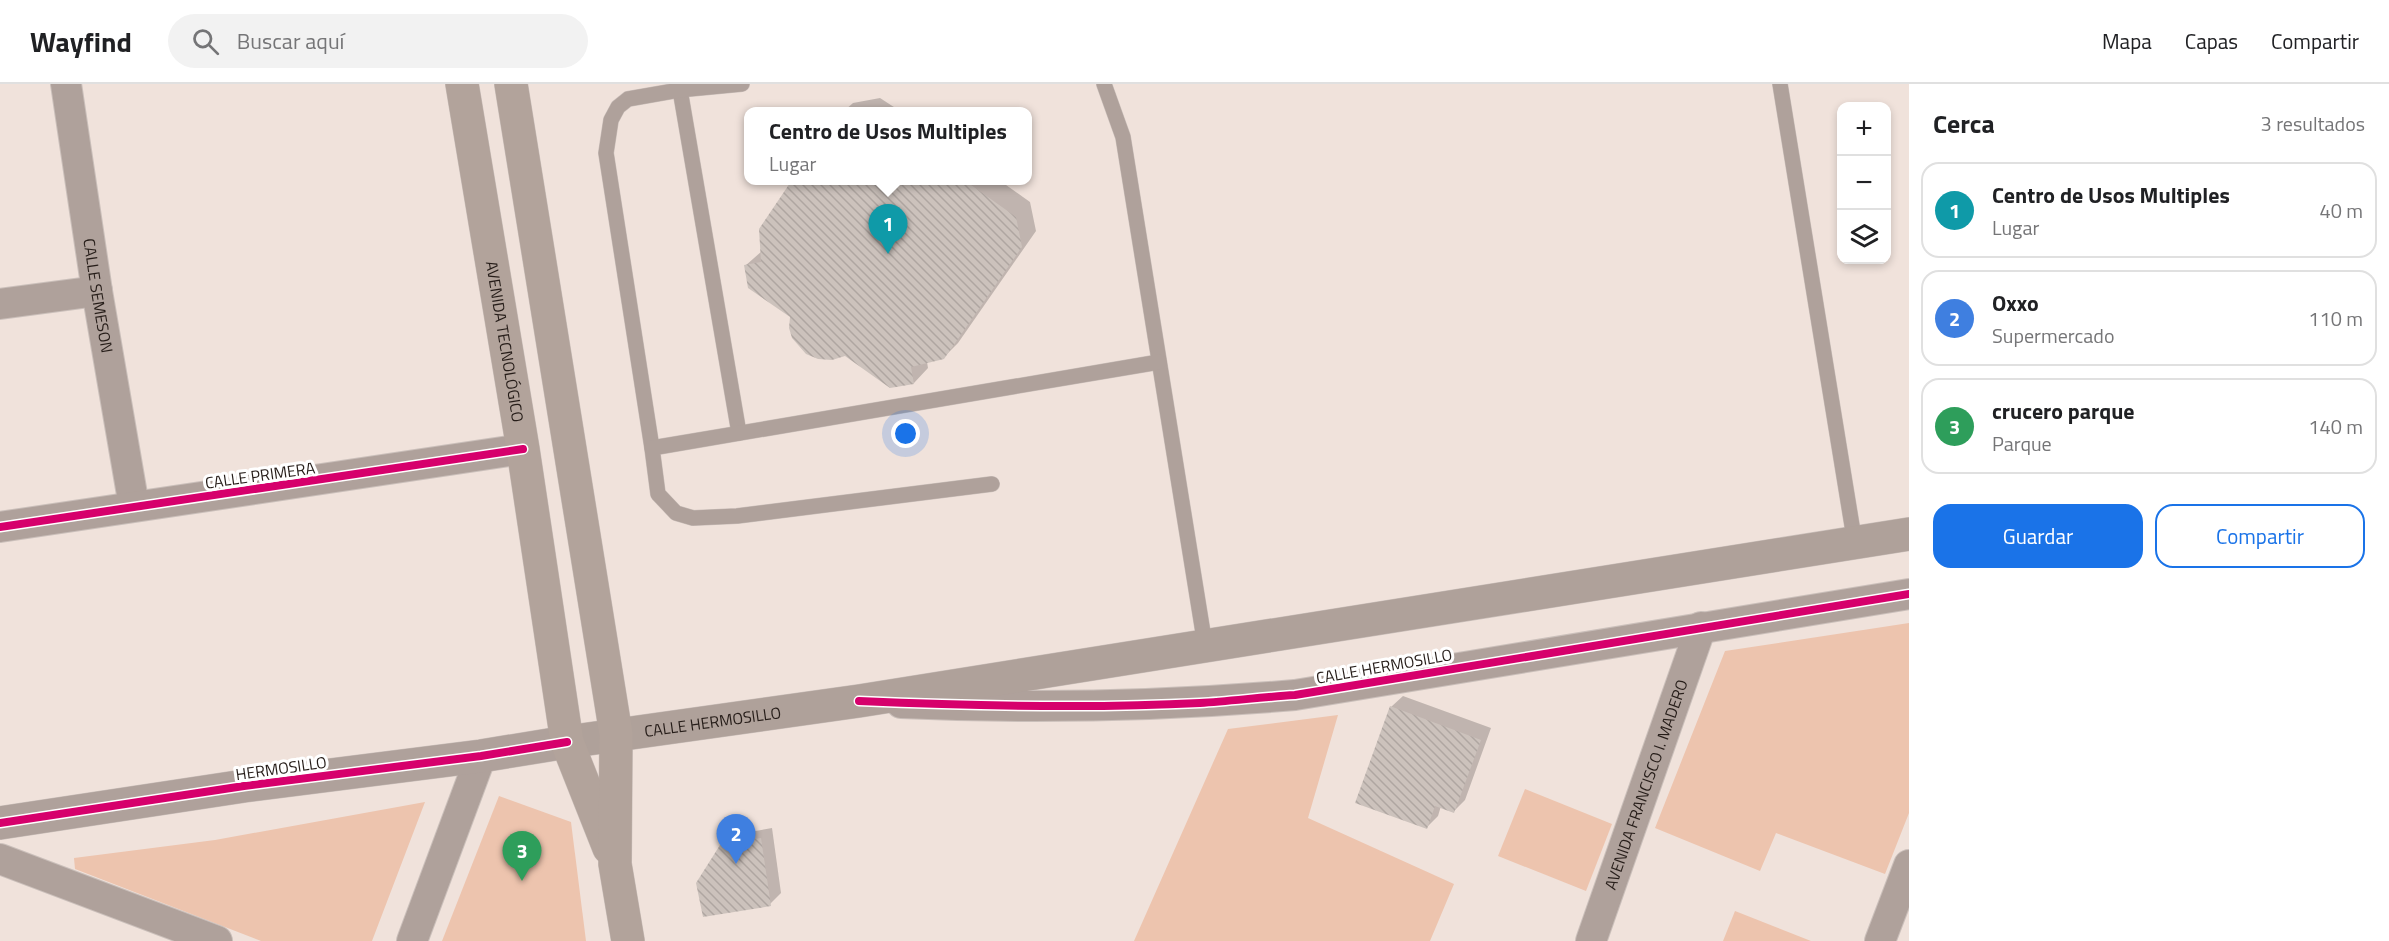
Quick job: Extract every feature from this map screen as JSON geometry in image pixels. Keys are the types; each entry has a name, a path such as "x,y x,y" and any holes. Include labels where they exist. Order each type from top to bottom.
{"main road":[{"name":"AVENIDA TECNOLÓGICO","path":"462,84 523,449 567,742 615,864"},
{"path":"511,84 616,734 615,864 628,941"},
{"name":"CALLE HERMOSILLO","path":"567,742 859,701 1909,534"}],"street":[{"name":"CALLE SEMESON","path":"66,84 134,506"},
{"path":"0,304 98,291"},
{"name":"CALLE PRIMERA","path":"0,527 523,449"},
{"name":"CALLE HERMOSILLO","path":"859,701 982,706 1200,703 1295,694 1909,594"},
{"name":"AVENIDA FRANCISCO I. MADERO","path":"1591,941 1701,627"},
{"name":"HERMOSILLO","path":"0,823 244,786 481,756 567,742"},
{"path":"412,941 481,756"},
{"path":"0,859 217,941"},
{"path":"1880,941 1909,865"}],"lane":[{"path":"742,84 679,87 628,99 618,107 611,120 606,153 658,494 676,513 693,518 737,516 992,484"},
{"path":"1104,84 1123,137 1205,645"},
{"path":"1780,84 1855,544"},
{"path":"679,87 738,433"},
{"path":"652,448 1159,362"}],"shaded area":[{"path":"1909,623 1909,813 1885,874 1776,833 1760,871 1655,828 1725,651"},
{"path":"1338,715 1308,818 1454,884 1430,941 1134,941 1228,729"},
{"path":"1525,789 1612,824 1586,891 1498,856"},
{"path":"499,796 571,822 586,941 442,941"},
{"path":"425,802 372,941 261,941 75,869 74,858 215,840"},
{"path":"1735,911 1811,941 1723,941"}],"building":[{"path":"789,185 971,185 1016,217 1022,247 944,359 911,367 914,384 890,388 845,356 832,360 818,359 806,354 792,338 789,328 790,317 748,288 744,265 761,262 759,229"},
{"path":"1390,706 1481,740 1454,813 1435,806 1427,829 1355,803"},
{"path":"761,838 771,906 703,917 696,883 720,845"}],"cycle path":[{"path":"0,527 523,449"},
{"path":"859,701 1115,706 1200,703 1295,695 1909,594"},
{"path":"0,823 244,786 481,756 567,742"}],"place":[{"name":"Centro de Usos Multiples","path":"888,254"},
{"name":"Oxxo","path":"736,864"},
{"name":"crucero parque","path":"522,881"}]}
